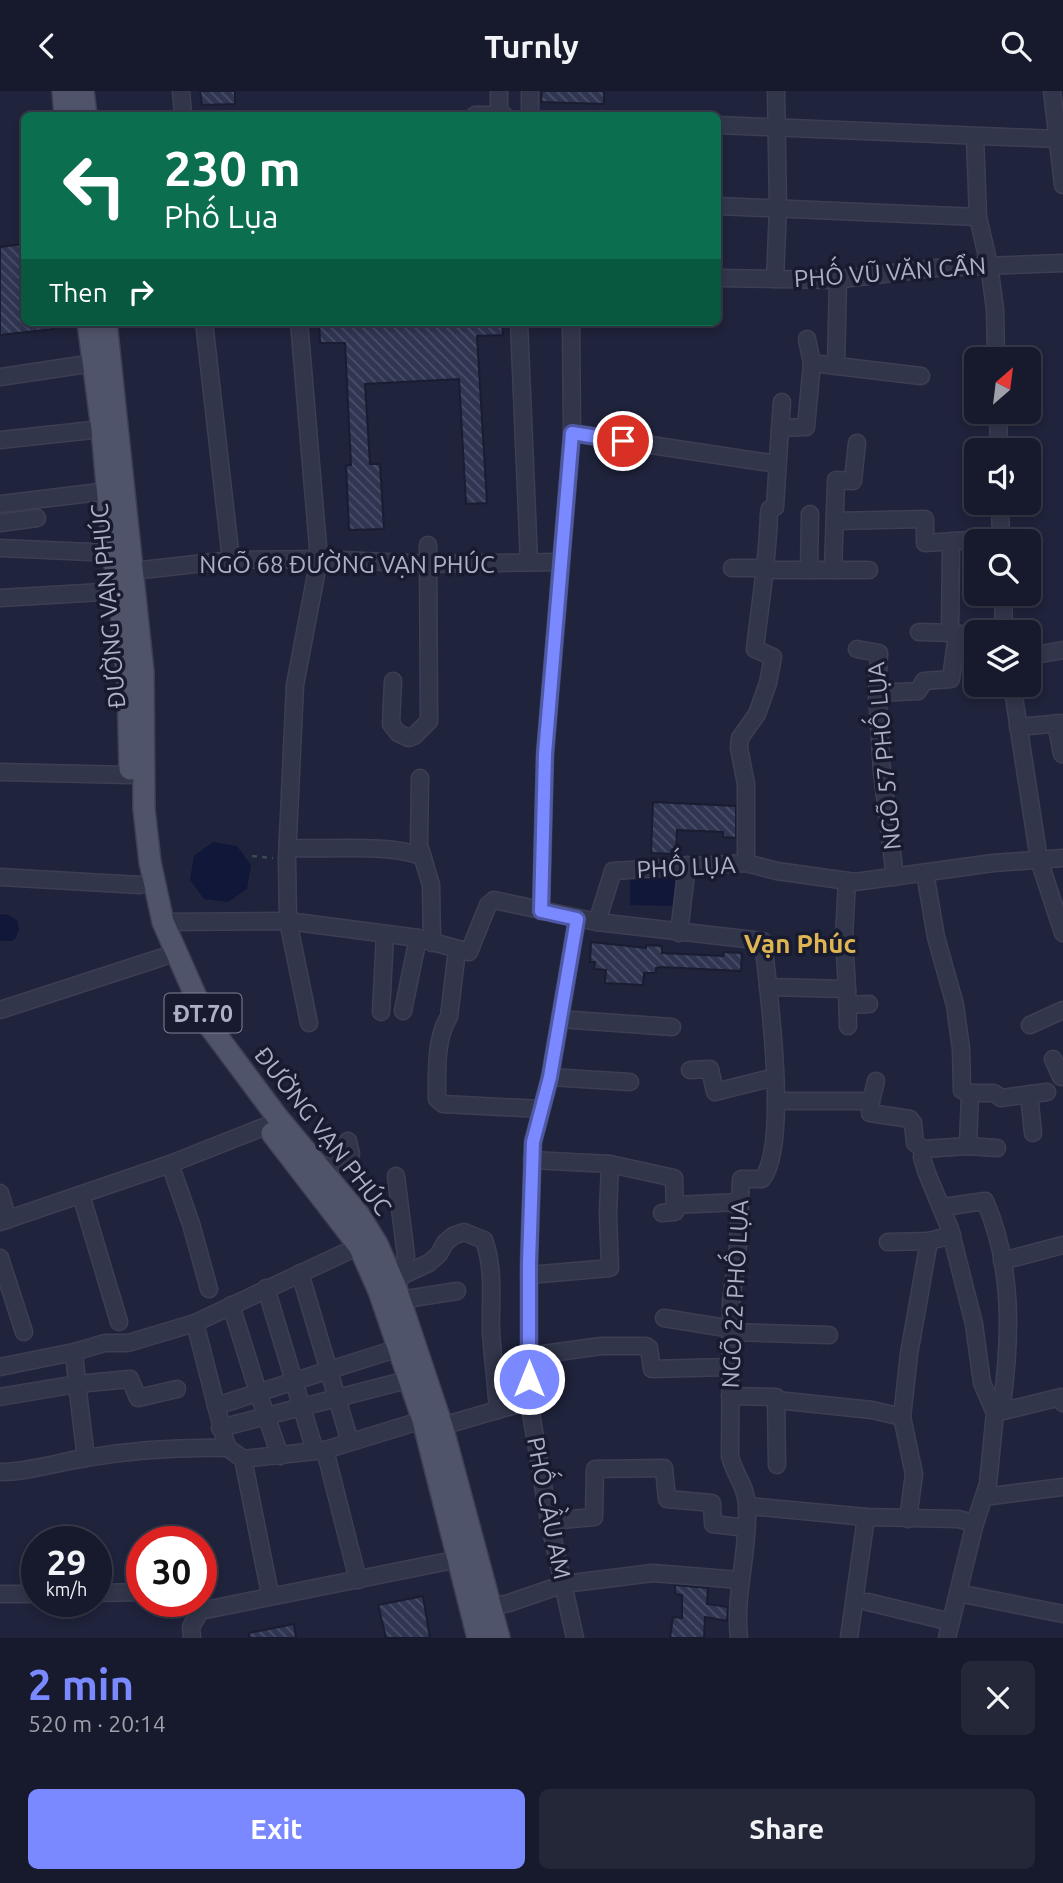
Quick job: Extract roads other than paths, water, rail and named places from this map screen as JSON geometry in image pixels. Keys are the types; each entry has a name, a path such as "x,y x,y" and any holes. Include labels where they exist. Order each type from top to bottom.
{"main road":[{"path":"63,91 65,112"},
{"path":"83,91 86,112"},
{"name":"ĐƯỜNG VẠN PHÚC","path":"89,326 94,363 110,429 134,571 143,672 137,775 131,817 140,885 151,927 201,1037 272,1122 321,1170 359,1215 400,1288 411,1379 432,1423 478,1638"},
{"name":"ĐƯỜNG VẠN PHÚC","path":"106,326 110,429 108,491 113,553 137,775 150,862 163,922 208,1024 272,1122 359,1246 406,1344 432,1423 500,1605 499,1638"}],"street":[{"path":"181,91 183,112"},
{"path":"499,91 501,112"},
{"path":"530,91 530,112"},
{"path":"775,279 778,209 776,91"},
{"path":"1052,91 1063,185"},
{"path":"721,125 975,138 1059,146"},
{"path":"975,138 978,217 989,265 995,309 996,347"},
{"path":"721,206 978,217"},
{"name":"PHỐ VŨ VĂN CẨN","path":"721,278 838,279 935,268 1063,263"},
{"path":"836,366 838,279"},
{"path":"204,326 230,560"},
{"path":"299,326 319,559 295,685 288,848 288,921 309,1023"},
{"path":"519,326 529,562"},
{"path":"541,911 545,754 572,433 571,326"},
{"path":"780,428 806,427 812,363 807,339"},
{"path":"0,377 94,363"},
{"path":"812,363 921,376"},
{"path":"746,863 746,784 739,748 740,738 757,714 768,683 773,657 755,649 767,555 769,509 775,507 782,402"},
{"path":"0,440 110,429"},
{"path":"572,433 777,464"},
{"path":"833,570 836,480 853,481 857,443"},
{"path":"0,503 108,491"},
{"path":"809,570 810,514"},
{"path":"37,518 0,523 1,548 113,553"},
{"path":"835,521 925,519 925,543 964,540"},
{"path":"877,692 918,691 925,681 951,679 954,634 950,631 951,541"},
{"path":"393,681 391,724 398,733 409,738 429,721 428,545"},
{"name":"NGÕ 68 ĐƯỜNG VẠN PHÚC","path":"134,571 230,560 319,559 430,564 560,562"},
{"path":"732,568 869,570"},
{"path":"0,598 119,591"},
{"path":"919,632 964,634"},
{"name":"NGÕ 57 PHỐ LỤA","path":"857,649 879,653 877,692 882,772 895,877"},
{"path":"1041,654 1063,650"},
{"path":"1014,697 1039,860 1060,911 1063,933"},
{"path":"1018,727 1060,723 1062,754"},
{"path":"0,772 137,775"},
{"path":"403,1011 425,941 431,885 419,845 420,778"},
{"path":"288,848 389,849 423,856"},
{"name":"PHỐ LỤA","path":"597,922 613,871 746,863 777,871 847,881 993,863 1063,858"},
{"path":"679,933 687,865"},
{"path":"925,873 936,937 956,1005 962,1090 970,1093 994,1093 1000,1098 1047,1092"},
{"path":"0,877 140,885"},
{"path":"847,881 844,937 848,1026"},
{"path":"163,922 288,921 384,934 470,951 491,901 597,922"},
{"name":"PHỐ CẦU AM","path":"575,1638 561,1585 529,1401 529,1275 532,1160 550,1077 577,919"},
{"name":"NGÕ 22 PHỐ LỤA","path":"597,922 762,941 777,1116 768,1171 762,1179 741,1179 738,1246 731,1302 730,1456 736,1474 743,1483 748,1506 740,1580 739,1638"},
{"path":"381,1012 384,934"},
{"path":"457,950 449,1017 440,1036 437,1099 443,1104 541,1109"},
{"path":"0,1010 163,957"},
{"path":"768,987 847,997 869,1004"},
{"path":"1030,1025 1063,1010"},
{"path":"560,1019 671,1027"},
{"path":"1053,1059 1061,1077 1063,1076"},
{"path":"690,1070 710,1069 715,1092 775,1077"},
{"path":"550,1077 629,1082"},
{"path":"876,1081 870,1113 910,1119 913,1123 915,1143 923,1149 968,1146 996,1148"},
{"path":"968,1146 970,1093"},
{"path":"1029,1094 1033,1133"},
{"path":"776,1101 871,1101"},
{"path":"0,1193 4,1221 170,1164 272,1122"},
{"path":"321,1170 351,1154 348,1141"},
{"path":"868,1602 949,1630 975,1523 988,1484 995,1413 982,1383 977,1344 951,1235 943,1207 926,1171 923,1149"},
{"path":"532,1160 610,1164 674,1178 669,1209 740,1202"},
{"path":"170,1164 191,1224 209,1289"},
{"path":"529,1275 610,1268 610,1164"},
{"path":"396,1176 406,1256 400,1288"},
{"path":"81,1195 119,1322"},
{"path":"943,1207 985,1201 1002,1261 1009,1292 1008,1343 1002,1404 995,1413"},
{"path":"400,1288 429,1263 453,1235 464,1232 484,1240 490,1256 491,1330 498,1410"},
{"path":"888,1242 929,1241 951,1235"},
{"path":"908,1519 914,1473 902,1417 929,1241"},
{"path":"1002,1261 1063,1245"},
{"path":"0,1367 105,1343 128,1343 195,1322 359,1246"},
{"path":"0,1258 24,1332"},
{"path":"300,1273 350,1442"},
{"path":"265,1288 294,1380 320,1450 358,1580"},
{"path":"400,1288 457,1291"},
{"path":"231,1305 280,1456"},
{"path":"664,1318 732,1331 829,1335"},
{"path":"195,1322 220,1428 228,1448 248,1464 273,1592"},
{"path":"977,1344 1008,1343"},
{"path":"216,1406 406,1344"},
{"path":"529,1356 601,1346 646,1346 649,1348 652,1369 729,1367"},
{"path":"74,1352 86,1458"},
{"path":"0,1397 77,1384 130,1379 138,1398 177,1389"},
{"path":"220,1428 411,1379"},
{"path":"730,1396 776,1397 776,1400 872,1410 902,1417"},
{"path":"995,1413 1062,1397 1063,1403"},
{"path":"776,1400 777,1465"},
{"path":"248,1464 529,1401"},
{"path":"0,1472 22,1472 86,1458 193,1447 228,1448"},
{"path":"549,1521 594,1517 595,1469 664,1468 667,1499 712,1503 713,1524 746,1528"},
{"path":"984,1497 1063,1487"},
{"path":"748,1506 866,1517 958,1519 975,1523"},
{"path":"849,1638 866,1517"},
{"path":"192,1638 191,1626 200,1611 273,1592 358,1580 459,1559"},
{"path":"500,1605 561,1585 653,1573 740,1580"},
{"path":"958,1593 1063,1614"},
{"path":"0,1594 21,1594"}],"water":[{"path":"213,842 237,846 251,865 247,889 228,902 204,899 190,880 194,856"},
{"path":"630,871 676,872 675,906 630,905"},
{"path":"6,914 17,920 19,930 15,939 0,941 0,915"}],"district":[{"name":"Vạn Phúc","path":"800,943"}]}
